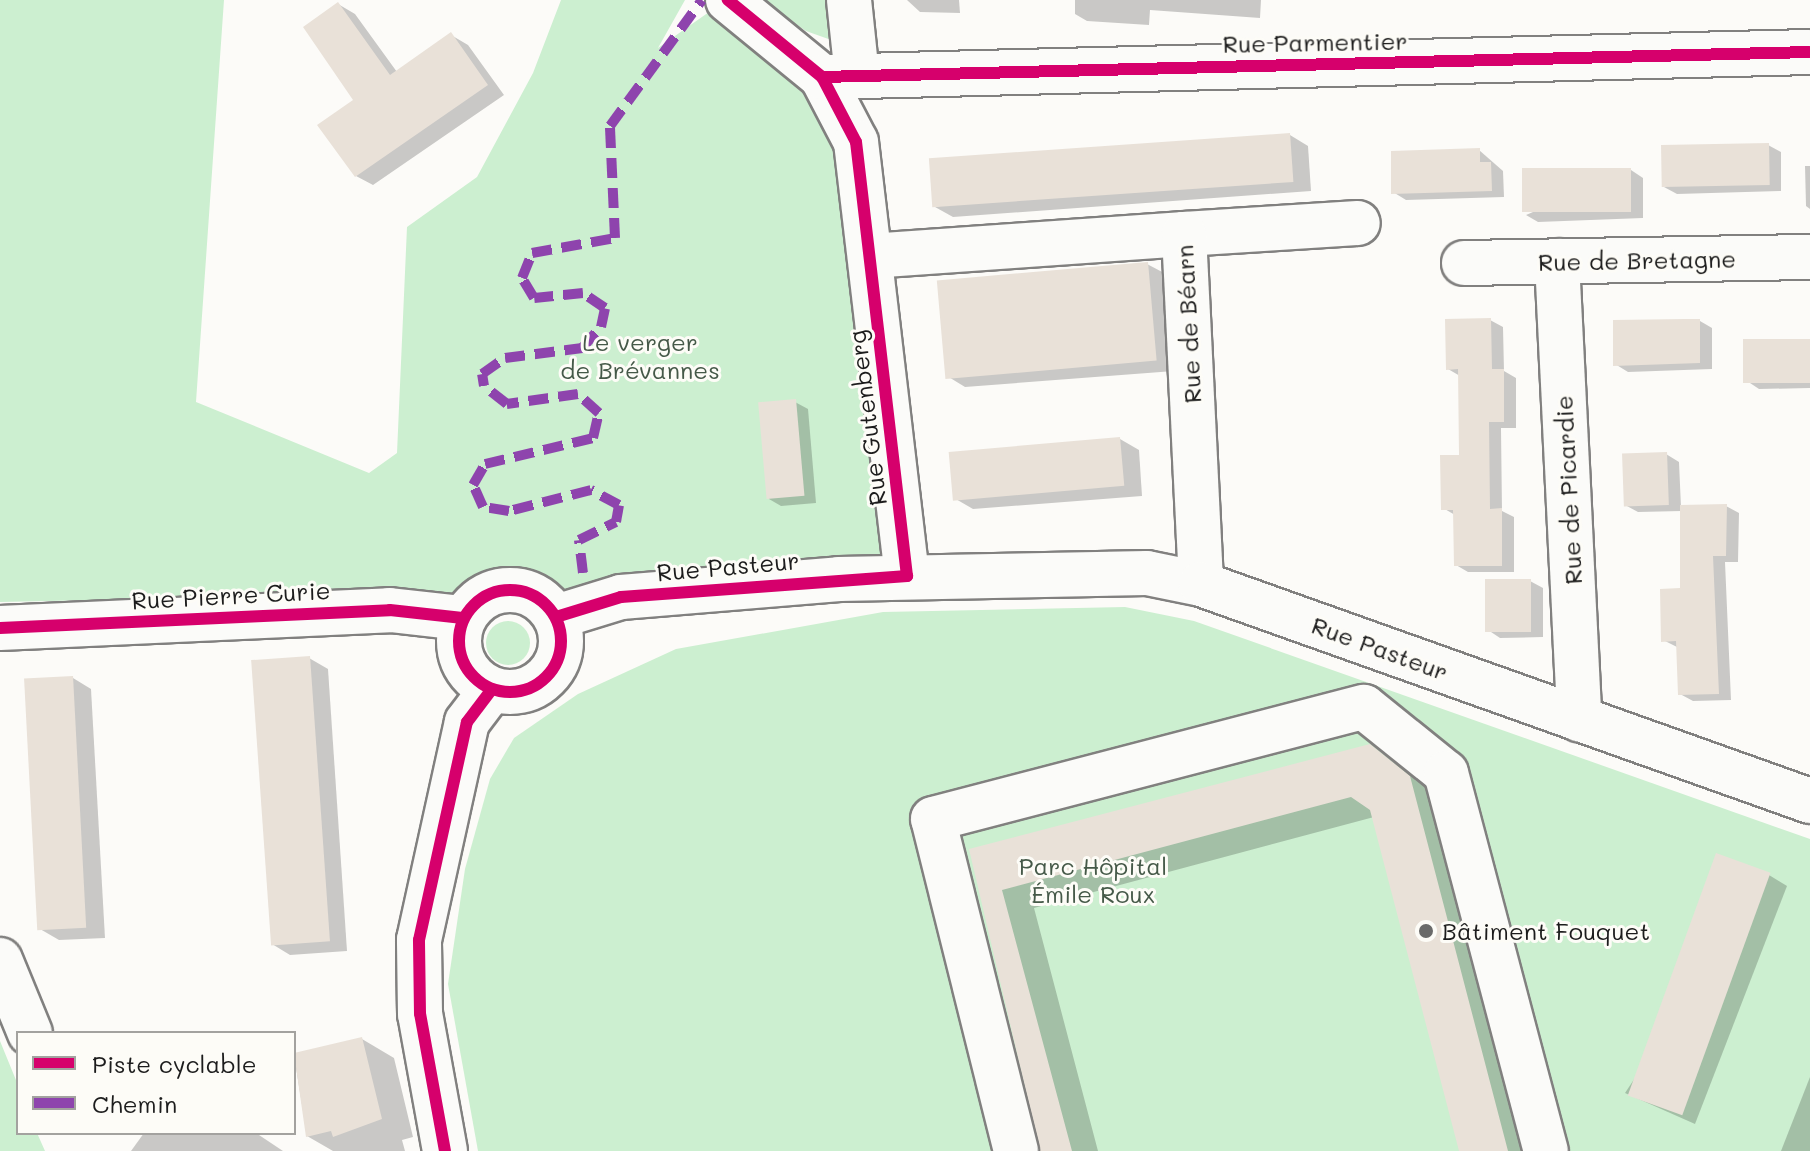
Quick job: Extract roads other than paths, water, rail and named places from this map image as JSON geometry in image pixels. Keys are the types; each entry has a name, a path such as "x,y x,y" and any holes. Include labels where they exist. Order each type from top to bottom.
{"street":[{"path":"728,0 839,77 849,0"},
{"name":"Rue Parmentier","path":"839,77 1810,52"},
{"name":"Rue Gutenberg","path":"839,77 856,142 907,576"},
{"path":"1184,234 1358,223"},
{"name":"Rue de Béarn","path":"870,256 1184,234 1201,584"},
{"name":"Rue de Bretagne","path":"1464,263 1810,257"},
{"name":"Rue de Picardie","path":"1557,261 1579,719"},
{"name":"Rue Pasteur","path":"556,617 621,597 907,576 1090,569 1201,584 1810,801"},
{"path":"517,589 556,617 561,651 548,674 527,689 492,689 466,668 458,635 463,618 485,595 517,589"},
{"name":"Rue Pierre Curie","path":"0,628 390,610 463,618"},
{"path":"445,1151 420,1014 419,940 467,722 492,689"},
{"path":"1016,1151 933,819 1364,707 1446,773 1546,1151"},
{"path":"0,960 29,1031"}],"place":[{"name":"Bâtiment Fouquet","path":"1426,931"}],"park label":[{"name":"Le verger de Brévannes","path":"640,356"},
{"name":"Parc Hôpital Émile Roux","path":"1093,880"}]}
